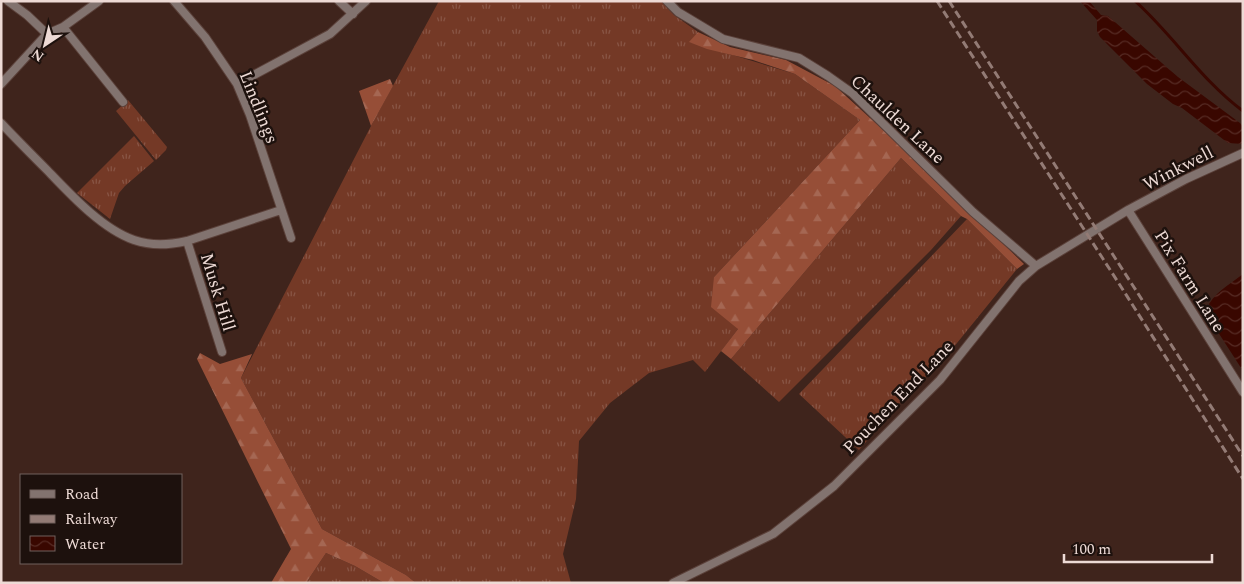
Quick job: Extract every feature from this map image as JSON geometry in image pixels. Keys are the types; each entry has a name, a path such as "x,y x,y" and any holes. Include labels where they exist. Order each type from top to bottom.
{"street":[{"path":"8,1 27,15 47,34"},
{"path":"1,84 47,34 63,27 100,1"},
{"name":"Lindlings","path":"174,1 205,37 237,84 250,115 291,238"},
{"path":"339,1 353,14"},
{"path":"237,84 330,34 366,1"},
{"name":"Chaulden Lane","path":"667,1 678,12 723,39 799,58 852,93 973,212 1036,266"},
{"path":"63,27 123,102"},
{"path":"3,128 90,213 121,234 132,239 155,244 187,241 281,210"},
{"name":"Winkwell","path":"1128,210 1186,179 1243,153"},
{"name":"Pouchen End Lane","path":"673,583 773,534 834,486 940,380 1019,281 1036,266 1128,210"},
{"name":"Pix Farm Lane","path":"1128,210 1243,392"},
{"name":"Musk Hill","path":"187,241 222,352"}],"green space":[{"path":"439,1 661,1 674,15 698,32 690,42 795,74 860,120 714,277 738,329 705,372 693,360 649,373 610,403 579,441 576,499 563,554 571,583 416,583 406,575 322,529 241,378 371,126"},
{"path":"698,32 730,47 786,60 835,86 928,171 1024,264 1017,269 967,219 961,216 901,158 731,359 721,351 738,329 711,307 714,277 860,120 795,74 689,42"},
{"path":"390,79 393,86 371,126 359,91"},
{"path":"128,100 167,147 156,160 116,111"},
{"path":"134,136 154,161 119,193 110,219 77,193"},
{"path":"901,158 961,216 931,250 779,402 731,359"},
{"path":"967,219 1017,269 940,364 912,389 859,450 799,394"},
{"path":"200,353 220,364 252,354 241,378 322,529 406,575 416,583 384,583 355,566 326,553 306,583 271,583 291,549 197,359"},
{"path":"326,553 355,566 384,583 306,583"}],"water":[{"path":"1080,1 1089,1 1101,15 1108,16 1178,77 1240,123 1243,127 1243,144 1228,143 1147,84 1100,37 1097,31 1097,20"},
{"path":"1243,274 1243,371 1206,310 1217,294"}],"waterway":[{"path":"1135,1 1162,28 1200,72 1243,111"}],"railway":[{"path":"937,1 1243,479"},
{"path":"949,1 1243,456"}]}
